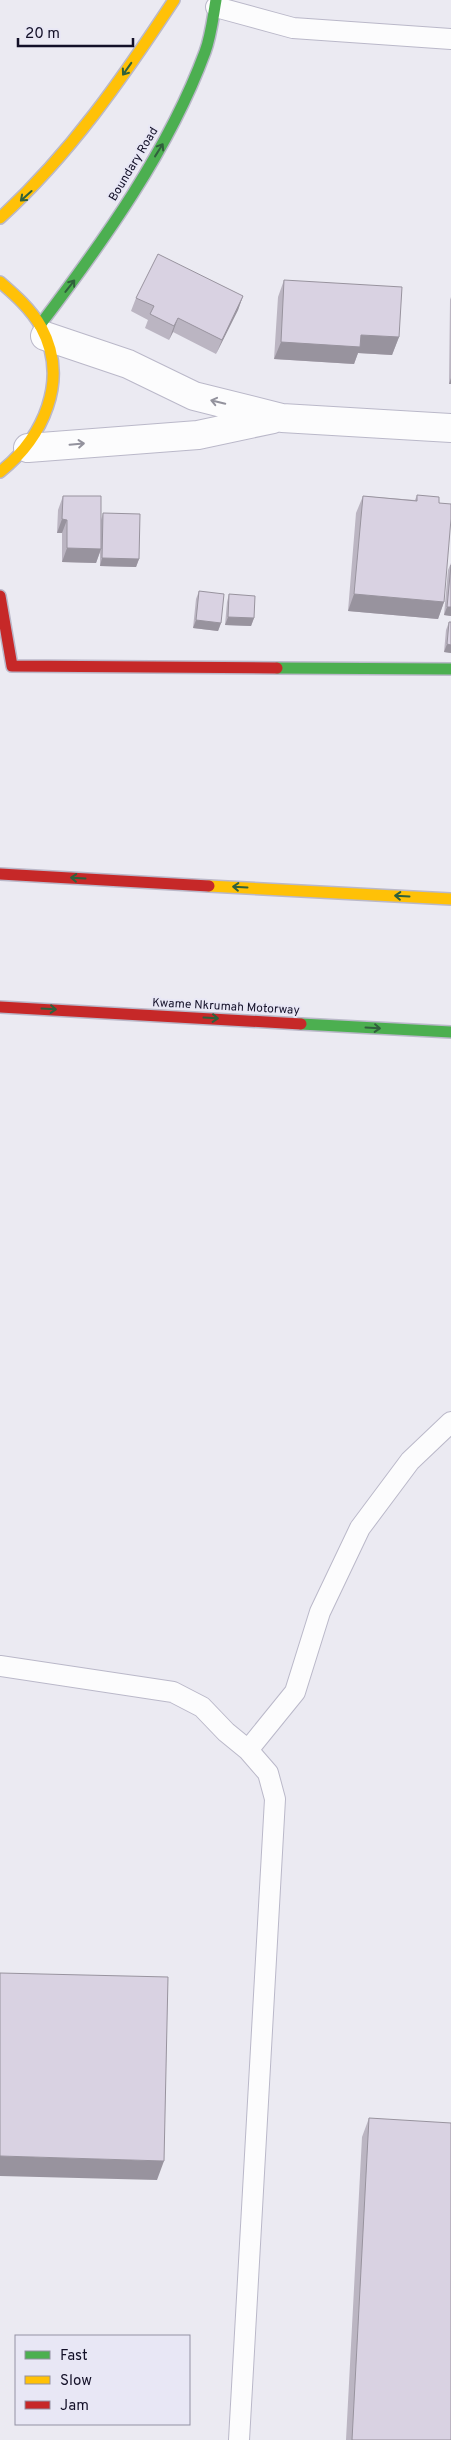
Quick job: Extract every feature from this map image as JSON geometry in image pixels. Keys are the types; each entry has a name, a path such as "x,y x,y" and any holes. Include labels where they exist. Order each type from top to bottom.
{"main road":[{"path":"0,218 29,193 77,140 174,0"},
{"name":"Boundary Road","path":"43,330 166,138 206,50 216,4"},
{"path":"0,282 22,301 43,330 52,364 52,394 44,423 28,448 0,472"},
{"path":"0,596 12,666 451,669"},
{"path":"0,874 451,899"},
{"name":"Kwame Nkrumah Motorway","path":"0,1007 451,1032"}],"street":[{"path":"43,330 128,364 194,396 282,418 451,428"},
{"path":"28,448 198,435 282,418"}],"lane":[{"path":"216,4 293,28 451,39"},
{"path":"248,1750 295,1692 320,1612 360,1528 410,1461 451,1422"},
{"path":"0,1666 173,1692 202,1707 226,1732 248,1750 268,1773 275,1799 239,2440"}],"building":[{"path":"158,254 243,296 222,340 178,318 174,326 150,314 154,306 136,298"},
{"path":"284,280 402,287 399,337 361,335 360,347 281,342"},
{"path":"417,495 439,497 439,503 451,504 444,602 354,594 363,496 417,501"},
{"path":"63,496 101,496 101,549 67,548 67,520 62,519"},
{"path":"103,513 140,514 139,559 102,558"},
{"path":"451,565 451,607 447,607"},
{"path":"199,591 224,594 221,623 196,620"},
{"path":"229,594 255,596 254,618 228,617"},
{"path":"449,622 451,622 451,645 447,644"},
{"path":"0,1973 168,1977 164,2161 0,2156"},
{"path":"369,2118 451,2123 451,2440 352,2440"}],"traffic: fast":[{"path":"40,325 110,228 154,160 173,124 205,52 216,0"},
{"path":"277,668 451,669"},
{"path":"301,1024 451,1032"}],"traffic: slow":[{"path":"0,218 49,168 94,115 174,0"},
{"path":"0,282 37,320 49,347 53,367 48,407 40,425 29,442 0,472"},
{"path":"209,886 451,899"}],"traffic: jam":[{"path":"0,596 12,666 277,668"},
{"path":"0,874 209,886"},
{"path":"0,1007 301,1024"}]}
